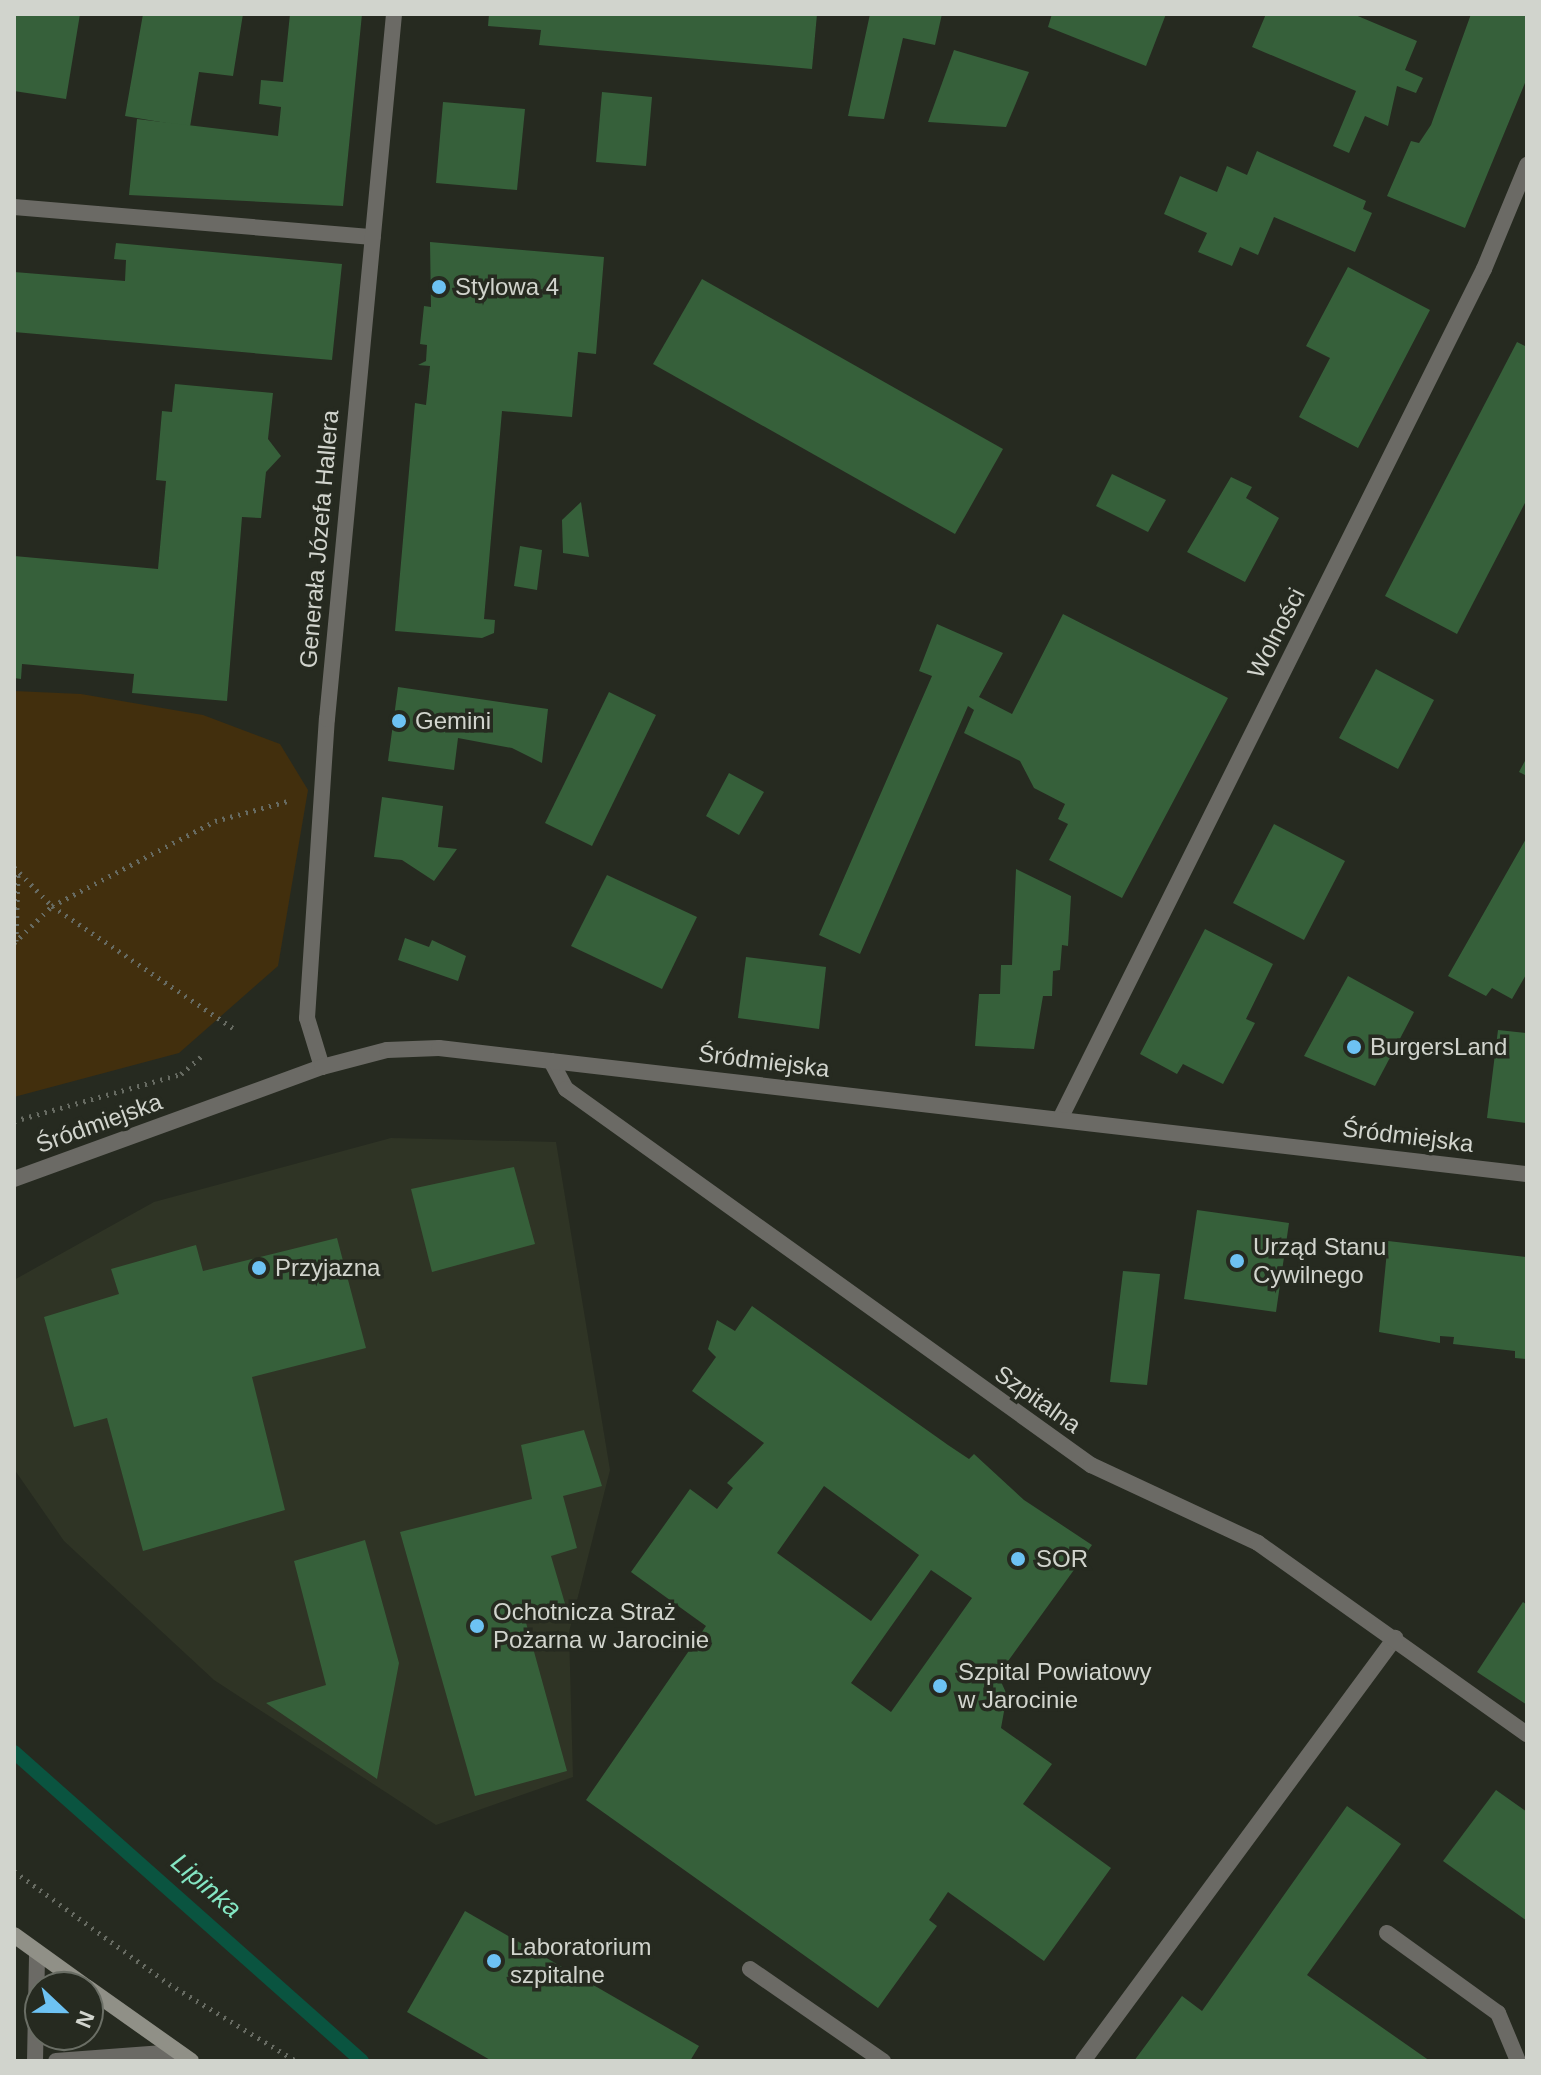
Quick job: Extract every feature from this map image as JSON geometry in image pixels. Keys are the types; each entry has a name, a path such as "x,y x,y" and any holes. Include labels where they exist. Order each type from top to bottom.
{"main road":[{"path":"14,1935 63,1971"},
{"path":"104,2000 184,2056"}],"street":[{"name":"Generała Józefa Hallera","path":"322,1067 307,1018 394,14"},
{"name":"Wolności","path":"1060,1119 1484,269 1527,165"},
{"path":"14,207 373,237"},
{"name":"Śródmiejska","path":"14,1179 322,1067 387,1050 439,1048 1527,1174"},
{"name":"Szpitalna","path":"551,1061 566,1089 1091,1465 1258,1543 1527,1734"},
{"path":"1083,2061 1395,1638"},
{"path":"1387,1933 1498,2013 1518,2061"},
{"path":"35,2061 37,1952"},
{"path":"750,1969 883,2061"},
{"path":"56,2061 184,2056"}],"path":[{"path":"15,942 52,906 215,821 304,797"},
{"path":"15,870 52,906 233,1028"},
{"path":"15,870 15,942"},
{"path":"14,1121 181,1074 202,1056"},
{"path":"14,1871 169,1984 296,2061"}],"shaded area":[{"path":"14,691 81,694 203,715 280,744 308,790 278,966 179,1053 14,1097"},
{"path":"391,1138 556,1142 610,1470 569,1632 573,1777 436,1825 214,1680 64,1541 14,1469 14,1280 154,1202"}],"building":[{"path":"14,14 80,14 66,99 14,91"},
{"path":"143,14 243,14 233,76 199,72 190,127 125,116"},
{"path":"290,14 362,14 343,206 129,195 137,119 278,136 281,107 259,104 261,80 283,82"},
{"path":"489,14 817,14 812,69 539,45 541,30 488,26"},
{"path":"870,14 942,14 935,45 903,38 884,119 848,116"},
{"path":"1052,14 1166,14 1146,66 1048,27"},
{"path":"1266,14 1353,14 1417,41 1405,70 1423,78 1416,93 1397,86 1388,126 1365,116 1349,153 1333,146 1356,91 1252,47"},
{"path":"1471,14 1527,14 1527,78 1465,228 1387,196 1411,141 1419,143 1431,125"},
{"path":"954,50 1029,72 1006,127 928,122"},
{"path":"602,92 652,97 646,166 596,162"},
{"path":"443,102 525,109 517,190 436,183"},
{"path":"1257,151 1366,201 1363,209 1372,213 1355,252 1274,217 1258,255 1240,247 1232,266 1198,252 1207,233 1164,214 1180,176 1217,192 1227,166 1247,175"},
{"path":"430,242 604,257 596,354 578,352 572,417 502,411 484,619 495,620 494,633 482,638 395,631 415,403 426,405 430,366 418,365 426,361 427,345 420,344 424,306 431,307"},
{"path":"116,243 342,264 332,360 14,332 14,272 125,281 126,260 114,259"},
{"path":"1348,267 1430,310 1358,448 1299,417 1330,358 1306,346"},
{"path":"702,279 1003,449 955,534 653,364"},
{"path":"1517,342 1527,347 1527,499 1457,634 1385,596"},
{"path":"175,384 273,393 268,439 281,456 266,472 261,518 242,517 227,701 132,693 134,674 22,664 21,679 14,678 14,556 158,569 166,481 156,480 162,411 172,412"},
{"path":"1112,474 1166,500 1148,532 1096,506"},
{"path":"1231,477 1252,487 1246,498 1279,518 1245,582 1187,552"},
{"path":"581,502 589,557 563,553 562,520"},
{"path":"520,546 542,550 537,590 514,586"},
{"path":"1063,614 1228,698 1122,898 1049,860 1068,824 1058,819 1065,804 1034,788 1020,761 964,733 974,710 968,706 860,954 819,935 932,676 919,671 937,624 1003,653 979,697 1012,714"},
{"path":"1376,669 1434,700 1398,769 1339,738"},
{"path":"398,687 548,709 542,763 512,748 458,738 454,770 388,761"},
{"path":"609,692 656,715 592,846 545,823"},
{"path":"1527,757 1527,776 1519,772"},
{"path":"729,773 764,792 739,835 706,816"},
{"path":"382,797 443,806 438,847 457,849 434,881 402,860 374,857"},
{"path":"1274,824 1345,861 1304,940 1233,903"},
{"path":"1527,837 1527,973 1512,999 1492,988 1486,996 1448,976"},
{"path":"1016,869 1071,896 1068,946 1062,945 1060,970 1053,971 1052,996 1043,996 1034,1049 975,1046 979,994 1000,994 1001,965 1012,965"},
{"path":"607,875 697,917 662,989 571,946"},
{"path":"1205,929 1273,964 1246,1019 1255,1023 1223,1084 1183,1064 1177,1074 1140,1054"},
{"path":"405,938 429,947 432,940 466,956 458,981 398,960"},
{"path":"746,957 826,967 819,1029 738,1018"},
{"path":"1348,976 1414,1012 1375,1086 1304,1056"},
{"path":"1498,1030 1527,1033 1527,1123 1487,1118"},
{"path":"514,1167 535,1244 432,1272 411,1189"},
{"name":"Urząd Stanu Cywilnego","path":"1197,1210 1289,1223 1276,1312 1184,1299"},
{"path":"337,1238 366,1348 252,1377 285,1510 143,1551 107,1418 74,1427 44,1317 119,1294 111,1269 196,1245 203,1271"},
{"path":"1388,1241 1527,1257 1527,1359 1515,1358 1515,1351 1453,1344 1454,1337 1440,1336 1440,1343 1379,1332"},
{"path":"1123,1271 1160,1274 1147,1385 1110,1382"},
{"path":"752,1306 969,1459 974,1454 1024,1500 1092,1545 998,1675 1007,1695 1001,1728 1052,1764 1023,1804 1111,1868 1044,1961 948,1892 929,1920 937,1926 878,2008 586,1800 706,1626 631,1572 690,1489 717,1509 733,1488 727,1483 764,1443 692,1391 716,1357 708,1349 717,1320 735,1331","holes":["824,1486 919,1555 871,1621 777,1553","931,1570 972,1598 891,1712 851,1683"]},
{"path":"584,1430 602,1486 563,1496 577,1548 551,1556 566,1607 525,1619 567,1771 475,1796 400,1532 532,1499 521,1445"},
{"path":"365,1540 399,1663 377,1779 266,1703 326,1685 294,1561"},
{"path":"1523,1602 1527,1605 1527,1705 1477,1672"},
{"path":"1496,1790 1527,1812 1527,1921 1443,1861"},
{"path":"1347,1806 1401,1844 1307,1975 1430,2061 1134,2061 1182,1996 1202,2011"},
{"name":"Laboratorium szpitalne","path":"465,1911 699,2046 690,2061 492,2061 407,2012"}],"waterway":[{"name":"Lipinka","path":"14,1752 362,2061"}],"place":[{"name":"Stylowa 4","path":"439,287"},
{"name":"Gemini","path":"399,721"},
{"name":"BurgersLand","path":"1354,1047"},
{"name":"Urząd Stanu Cywilnego","path":"1237,1261"},
{"name":"Przyjazna","path":"259,1268"},
{"name":"SOR","path":"1018,1559"},
{"name":"Ochotnicza Straż Pożarna w Jarocinie","path":"477,1626"},
{"name":"Szpital Powiatowy w Jarocinie","path":"940,1686"},
{"name":"Laboratorium szpitalne","path":"494,1961"}]}
